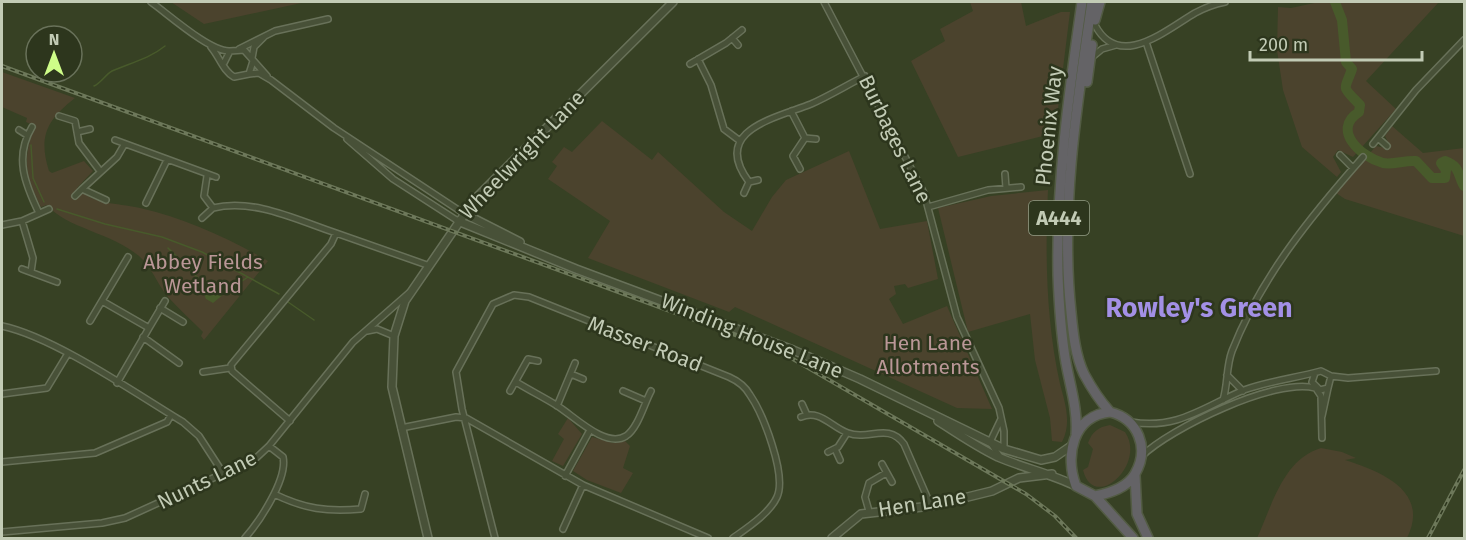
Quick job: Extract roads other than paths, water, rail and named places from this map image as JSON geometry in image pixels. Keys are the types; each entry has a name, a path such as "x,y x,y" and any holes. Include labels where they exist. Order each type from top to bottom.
{"highway":[{"name":"Phoenix Way","path":"1076,434 1077,420 1065,356 1058,276 1059,231 1071,78 1082,2"},
{"name":"Phoenix Way","path":"1092,2 1083,65 1068,220 1068,278 1074,336 1084,373 1110,412"},
{"path":"1072,176 1100,2"},
{"path":"1133,538 1095,496 1076,486 1071,467 1071,446 1076,434 1090,418 1110,412 1131,422 1140,439 1140,459 1135,475 1137,515 1148,538"},
{"path":"1095,496 1113,492 1135,475"}],"street":[{"path":"151,2 208,44 220,50 230,51 239,49 267,34 328,19"},
{"name":"Wheelwright Lane","path":"428,538 392,387 394,336 410,292 463,213 503,170 673,2"},
{"name":"Burbages Lane","path":"824,2 903,149 928,207 957,317 1001,417 1004,449"},
{"path":"1090,59 1102,49 1146,42 1162,36 1194,13 1225,2"},
{"path":"312,14 314,22"},
{"path":"1095,25 1104,39 1116,45"},
{"path":"690,63 742,30"},
{"path":"208,44 224,63 226,71 234,77 243,77 249,74 257,43 267,34"},
{"path":"732,38 738,45"},
{"path":"1373,144 1416,90 1464,40"},
{"path":"1146,42 1190,174"},
{"path":"239,49 246,51 253,59"},
{"path":"224,63 230,51"},
{"name":"Winding House Lane","path":"253,59 271,80 334,128 393,178 458,221 576,269 793,350 860,379 1004,449 1041,460"},
{"path":"698,59 711,85 723,129 740,141"},
{"name":"Winding House Lane","path":"249,74 256,73 271,80"},
{"path":"749,182 738,160 740,141 752,127 865,76"},
{"path":"791,111 805,138"},
{"path":"59,116 75,121 85,153 100,171"},
{"path":"32,127 22,149 22,166 26,187 39,213"},
{"name":"Winding House Lane","path":"334,128 463,213 576,269"},
{"path":"77,132 90,129"},
{"path":"19,130 27,135"},
{"path":"805,138 816,140"},
{"path":"800,169 794,156 805,138"},
{"path":"1378,138 1387,146"},
{"path":"115,140 207,176 216,177"},
{"path":"75,196 117,157 124,145"},
{"path":"1340,155 1353,168"},
{"path":"1223,400 1233,349 1269,275 1331,193 1363,157"},
{"path":"146,203 167,160"},
{"path":"1005,174 1006,188"},
{"path":"207,176 204,196 213,208"},
{"path":"749,182 758,180"},
{"path":"744,192 749,182"},
{"path":"928,207 988,190 1021,187"},
{"path":"82,189 106,200"},
{"path":"140,193 148,195"},
{"path":"202,218 213,208 237,204 250,206 427,265"},
{"path":"2,225 22,221 48,209"},
{"path":"22,221 33,258 32,273"},
{"path":"203,372 230,369 331,244 336,233"},
{"path":"90,321 128,257"},
{"path":"22,269 57,282"},
{"name":"Nunts Lane","path":"2,532 117,520 145,511 255,459 269,446 361,335 410,292"},
{"name":"Masser Road","path":"495,538 456,379 458,366 494,304 514,295 529,297 729,377 741,384 751,396 781,480 775,501 734,538"},
{"path":"117,383 165,300"},
{"path":"102,301 149,328"},
{"path":"160,308 183,322"},
{"path":"2,326 28,334 171,415 199,436 223,474"},
{"path":"361,335 374,329 394,336"},
{"path":"143,337 179,363"},
{"path":"2,394 47,388 67,355"},
{"path":"510,391 528,359 538,360"},
{"path":"557,406 575,363"},
{"path":"230,369 290,421"},
{"path":"1131,422 1172,423 1243,391 1324,371 1331,376 1348,378 1436,371"},
{"path":"1315,373 1312,382 1321,396 1322,438"},
{"path":"571,374 583,379"},
{"path":"1227,375 1243,391"},
{"path":"1322,416 1331,376"},
{"path":"1140,459 1157,442 1247,398 1276,389 1298,386 1316,389 1329,387 1348,378"},
{"path":"516,382 557,406 590,430 611,438 624,437 632,429 651,391"},
{"path":"622,391 645,401"},
{"path":"802,404 804,416 818,416 847,433 865,434 883,431 902,440 931,506"},
{"name":"Winding House Lane","path":"924,412 976,446 1001,458 1052,474 1076,486"},
{"path":"2,462 105,451 167,422 171,415"},
{"path":"401,428 456,417 466,418 583,485 708,538"},
{"path":"1001,417 990,442 1001,458"},
{"path":"565,476 590,430"},
{"path":"828,452 835,449 847,433"},
{"path":"245,538 274,494 284,460 280,453 269,446"},
{"path":"1041,460 1055,457 1071,446"},
{"path":"835,449 840,460"},
{"name":"Hen Lane","path":"1019,478 1028,467 1041,460"},
{"path":"882,464 892,482"},
{"path":"869,511 865,497 868,483 886,473"},
{"name":"Hen Lane","path":"832,538 854,517 869,511 931,506 992,491 1019,478 1052,474"},
{"path":"563,529 583,485"},
{"path":"274,494 311,509 332,510 361,509 365,494"}],"waterway":[{"path":"1335,2 1342,20 1346,62 1352,69 1346,88 1360,105 1359,112 1351,119 1348,127 1348,134 1352,142 1366,155 1383,163 1416,161 1432,178 1445,178 1446,170 1441,163 1445,161 1456,168 1464,186"},
{"path":"94,86 112,71 146,58 165,46"},
{"path":"31,145 33,178 44,202"},
{"path":"57,209 105,224 162,237 202,252 279,294"},
{"path":"168,248 198,278"},
{"path":"230,289 248,277"},
{"path":"288,302 314,320"}],"railway":[{"path":"2,66 779,351 1026,494 1055,516 1076,538"},
{"path":"1428,538 1464,470"}],"district":[{"name":"Rowley's Green","path":"1199,308"}],"park label":[{"name":"Abbey Fields Wetland","path":"203,274"},
{"name":"Hen Lane Allotments","path":"928,355"}]}
